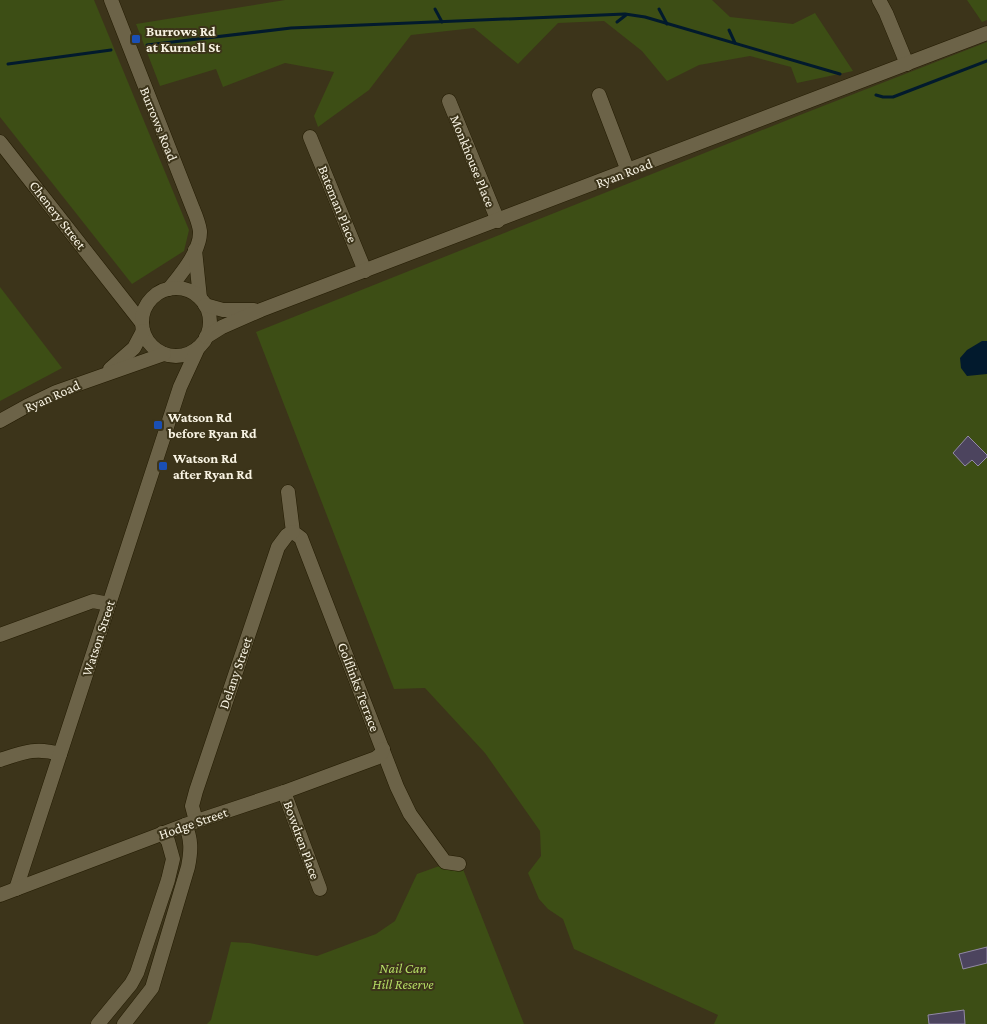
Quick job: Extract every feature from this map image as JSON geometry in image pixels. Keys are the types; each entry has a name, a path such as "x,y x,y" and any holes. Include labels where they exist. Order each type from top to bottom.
{"street":[{"name":"Burrows Road","path":"110,0 200,231 195,249 185,270 169,289"},
{"path":"879,0 906,64"},
{"name":"Ryan Road","path":"202,342 222,327 261,310 987,33"},
{"path":"599,95 628,171"},
{"name":"Monkhouse Place","path":"448,101 498,220"},
{"name":"Bateman Place","path":"310,137 365,271"},
{"name":"Chenery Street","path":"0,142 115,289 142,327"},
{"name":"Burrows Road","path":"195,249 202,302"},
{"path":"177,288 185,290 202,302 210,321 202,342 188,354 170,355 151,345 142,327 146,307 150,300 155,295 177,288"},
{"name":"Chenery Street","path":"115,289 134,298 150,300"},
{"name":"Ryan Road","path":"202,302 223,310 261,310"},
{"name":"Ryan Road","path":"106,373 134,348 142,327"},
{"name":"Watson Street","path":"16,889 180,387 202,342"},
{"name":"Ryan Road","path":"0,422 42,398 106,373 170,355"},
{"name":"Watson Street","path":"170,355 180,387"},
{"path":"288,492 292,532"},
{"name":"Golflinks Terrace","path":"292,532 301,538 397,787 410,814 445,862 459,864"},
{"name":"Delany Street","path":"124,1024 152,988 188,867 191,851 190,823 196,791 278,547 287,535 292,532"},
{"path":"0,635 93,601 109,604"},
{"name":"Hodge Street","path":"0,895 162,833 284,792 376,758 383,749"},
{"path":"0,760 33,751 45,750 60,754"},
{"name":"Bowdren Place","path":"284,792 320,889"},
{"path":"98,1024 131,984 137,972 168,880 172,859 168,841 162,833"}],"green space":[{"path":"0,0 94,0 189,230 184,251 132,284 0,117"},
{"path":"285,0 712,0 730,17 793,24 815,13 853,71 797,83 791,67 750,56 699,65 667,81 642,51 604,21 558,23 518,64 474,28 411,35 369,90 318,127 314,116 334,72 285,63 223,87 216,69 160,86 136,24"},
{"path":"967,0 987,0 987,20 982,22"},
{"path":"987,42 987,1024 714,1024 718,1015 574,949 563,919 548,909 539,899 528,873 541,856 540,831 485,753 425,688 394,689 256,332"},
{"path":"0,287 62,368 0,401"},
{"name":"Nail Can Hill Reserve","path":"459,859 524,1024 207,1024 211,1020 231,942 249,943 317,956 376,934 395,921 417,874"}],"water":[{"path":"982,341 987,341 987,374 967,376 961,368 960,358 967,350"}],"building":[{"path":"968,436 987,455 978,466 972,460 965,466 953,453"},
{"path":"987,947 987,963 963,969 959,954"},
{"path":"964,1010 965,1024 929,1024 928,1015"}],"waterway":[{"path":"435,9 442,22"},
{"path":"659,9 667,24"},
{"path":"147,45 291,28 625,14 645,17 840,74"},
{"path":"617,22 626,15"},
{"path":"729,30 735,43"},
{"path":"8,64 111,50"},
{"path":"876,95 893,97 987,61"}],"place":[{"name":"Burrows Rd at Kurnell St","path":"136,39"},
{"name":"Watson Rd before Ryan Rd","path":"158,425"},
{"name":"Watson Rd after Ryan Rd","path":"163,466"}]}
